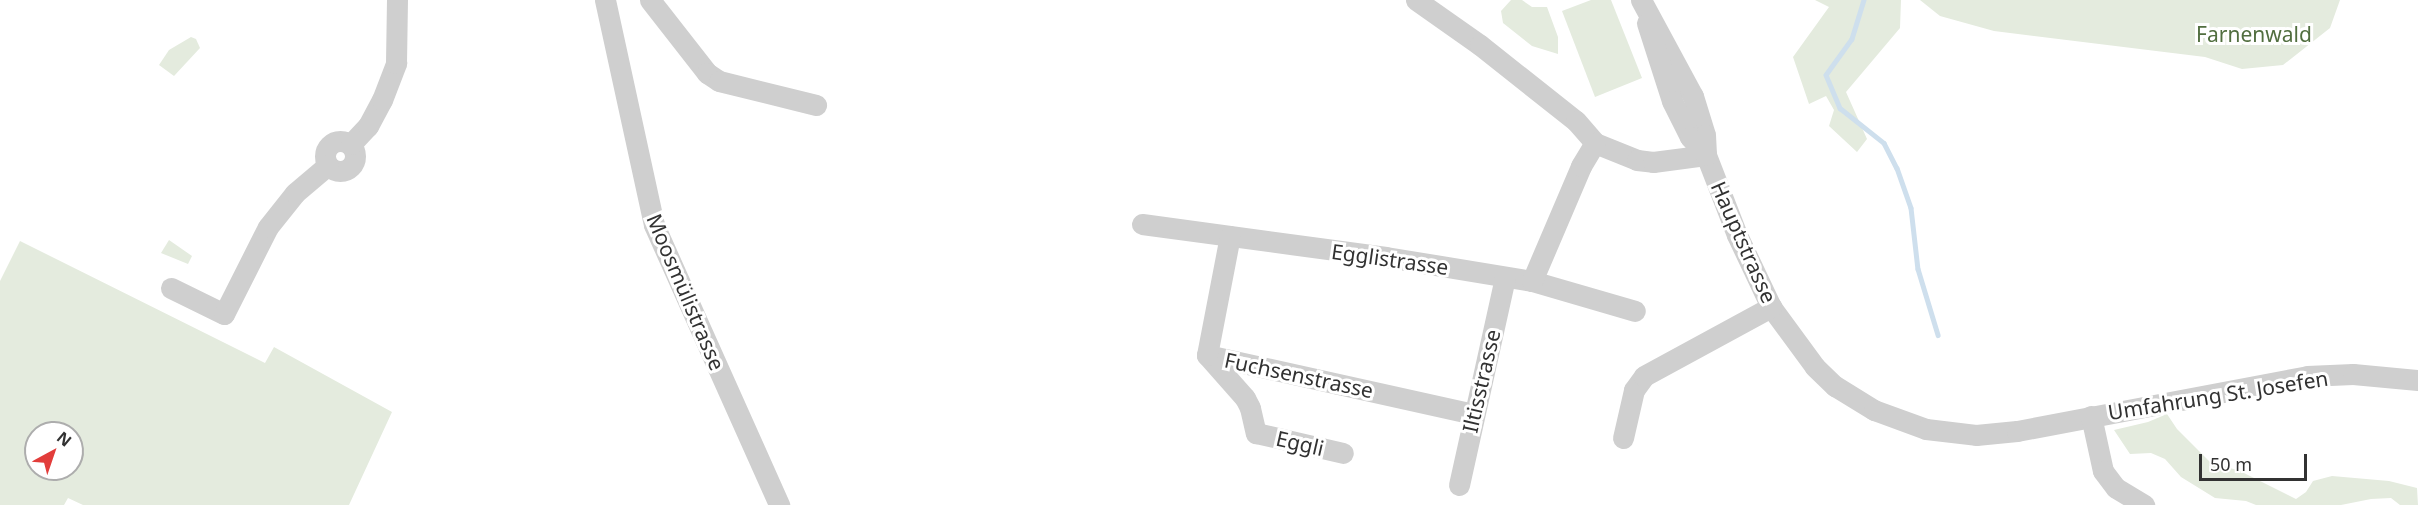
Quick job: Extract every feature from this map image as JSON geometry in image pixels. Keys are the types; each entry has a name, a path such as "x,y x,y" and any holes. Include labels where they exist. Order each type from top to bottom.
{"street":[{"path":"171,288 224,314 268,227 295,193 328,165 324,155 328,145 337,140 351,144 368,126 382,100 396,63 397,0"},
{"name":"Moosmülistrasse","path":"605,0 654,225 779,505"},
{"path":"650,0 707,73 719,81 816,105"},
{"name":"Hauptstrasse","path":"1416,0 1576,121 1595,142 1637,160 1653,162 1706,154 1737,234 1771,306 1815,367 1853,398 1890,418 1941,432 1976,435 2017,431 2091,416"},
{"path":"1643,4 1657,62 1672,101 1690,136 1706,154"},
{"path":"1532,281 1581,166 1595,142"},
{"name":"Egglistrasse","path":"1142,224 1398,259 1532,281 1635,311"},
{"name":"Fuchsenstrasse","path":"1230,236 1207,355 1474,414"},
{"name":"Iltisstrasse","path":"1458,485 1505,278"},
{"path":"1623,438 1634,390 1644,376 1771,306"},
{"name":"Eggli","path":"1207,355 1245,398 1256,433 1343,453"},
{"name":"Umfahrung St. Josefen","path":"2091,416 2307,376 2353,374 2418,380"},
{"path":"2091,416 2103,471 2116,488 2144,505"}],"green space":[{"path":"1511,0 1522,0 1532,7 1547,7 1558,37 1558,54 1532,46 1503,23 1501,11"},
{"path":"1591,0 1611,0 1642,78 1595,97 1562,11"},
{"path":"1815,0 1901,0 1900,28 1846,92 1867,139 1857,152 1829,126 1834,110 1826,96 1809,104 1793,57 1829,7"},
{"name":"Farnenwald","path":"1920,0 2340,0 2330,28 2283,65 2242,69 2205,57 1994,31 1940,16"},
{"path":"191,37 196,39 200,48 174,76 159,65 169,50"},
{"path":"169,240 192,256 188,264 161,253"},
{"path":"20,241 265,363 274,347 392,412 349,505 83,505 68,498 64,505 0,505 0,281"},
{"path":"2167,414 2177,429 2210,462 2240,471 2296,499 2306,492 2313,481 2332,476 2389,481 2417,488 2418,505 2400,505 2391,498 2341,505 2256,505 2246,501 2215,498 2181,477 2165,459 2151,453 2130,454 2114,430 2148,422"}],"waterway":[{"path":"1864,0 1852,39 1826,75 1840,108 1884,143 1897,168 1911,208 1918,269 1938,335"}]}
